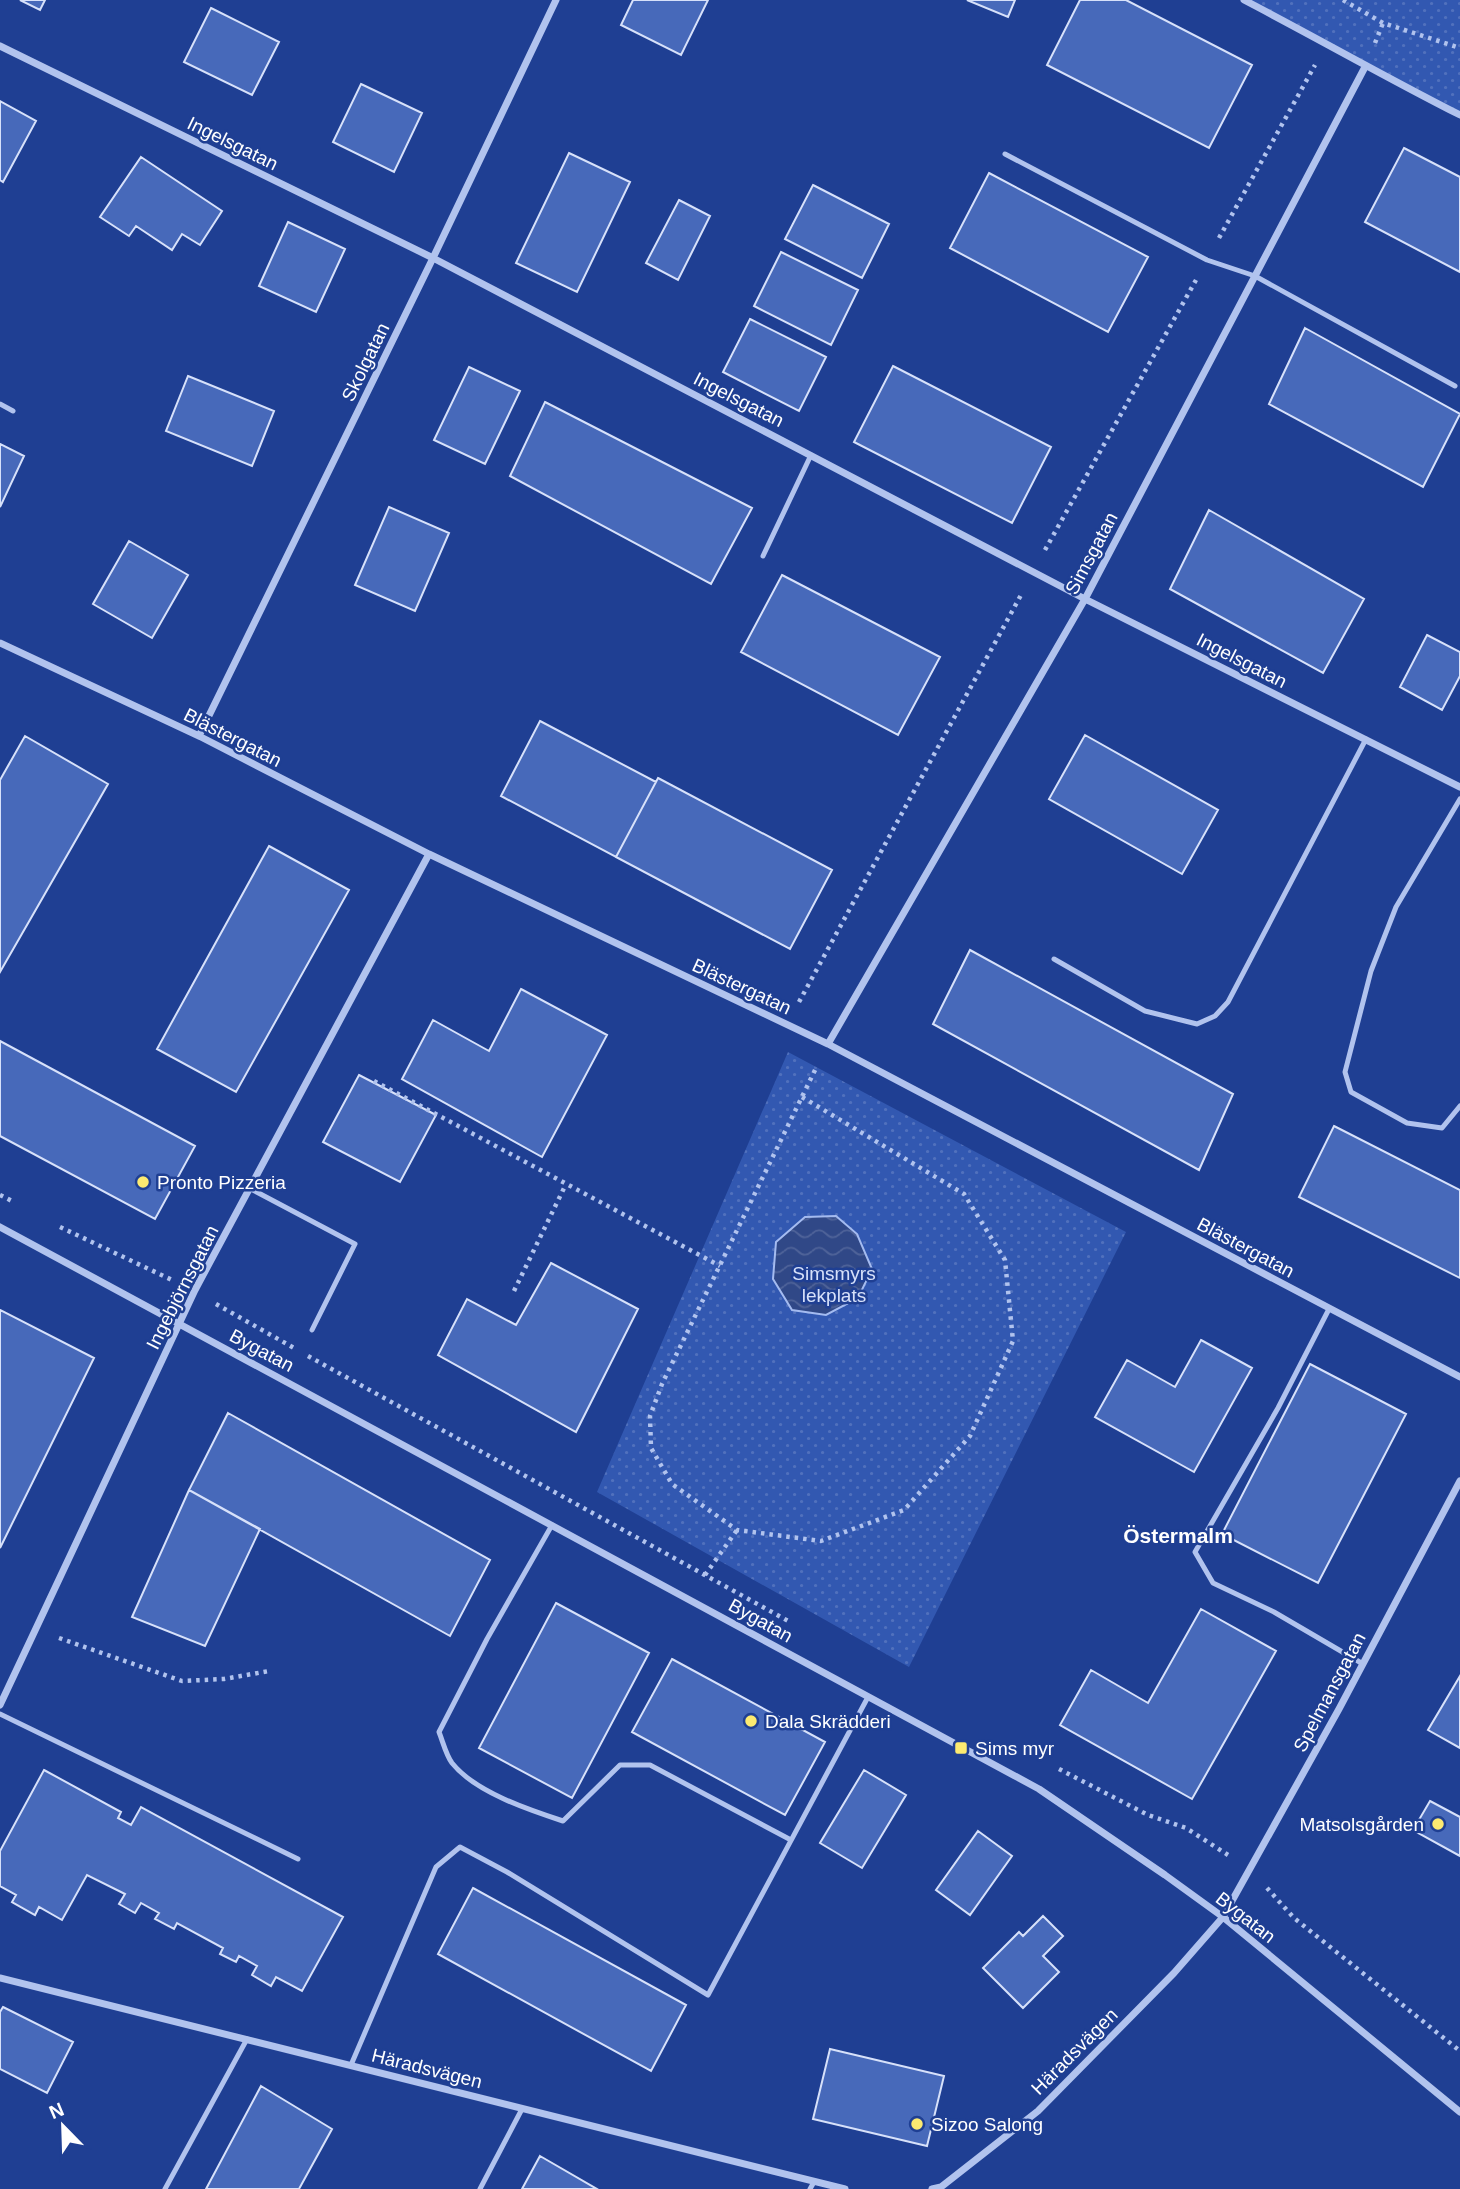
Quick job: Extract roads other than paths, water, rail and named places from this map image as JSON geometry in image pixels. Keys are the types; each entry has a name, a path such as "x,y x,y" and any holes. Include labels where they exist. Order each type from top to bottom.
{"street":[{"name":"Skolgatan","path":"199,736 556,0"},
{"path":"1244,0 1327,43 1365,67 1460,115"},
{"name":"Ingelsgatan","path":"0,46 433,258 1085,599 1460,787"},
{"name":"Simsgatan","path":"828,1044 1085,599 1365,67"},
{"name":"Blästergatan","path":"0,643 199,736 429,854 828,1044 1460,1377"},
{"name":"Ingebjörnsgatan","path":"0,1705 194,1290 251,1189 429,854"},
{"name":"Bygatan","path":"0,1227 1039,1789 1223,1917 1460,2112"},
{"name":"Spelmansgatan","path":"1223,1917 1363,1664 1460,1481"},
{"name":"Häradsvägen","path":"932,2189 941,2187 1038,2110 1174,1973 1223,1917"},
{"name":"Häradsvägen","path":"0,1978 351,2065 812,2185 845,2189"}],"lane":[{"path":"1006,154 1207,260 1255,276 1455,386"},
{"path":"0,404 13,411"},
{"path":"763,556 811,455"},
{"path":"1054,959 1145,1011 1197,1024 1215,1016 1228,1002 1366,739"},
{"path":"1460,799 1396,907 1371,971 1345,1072 1351,1092 1407,1123 1442,1128 1460,1106"},
{"path":"251,1189 355,1244 312,1330"},
{"path":"1329,1309 1278,1408 1195,1552 1213,1583 1274,1612 1363,1664"},
{"path":"552,1525 487,1639 439,1732 452,1762 481,1787 526,1809 563,1821 620,1765 650,1765 791,1840"},
{"path":"351,2065 436,1867 460,1847 507,1872 708,1995 868,1697"},
{"path":"0,1714 298,1859"},
{"path":"165,2189 247,2039"},
{"path":"480,2189 522,2109"}],"water":[{"path":"836,1216 857,1234 872,1269 858,1298 826,1315 792,1310 773,1279 776,1242 805,1217"}],"place":[{"name":"Pronto Pizzeria","path":"143,1182"},
{"name":"Dala Skrädderi","path":"751,1721"},
{"name":"Sims myr","path":"961,1748"},
{"name":"Matsolsgården","path":"1438,1824"},
{"name":"Sizoo Salong","path":"917,2124"}],"district":[{"name":"Östermalm","path":"1178,1536"}],"park label":[{"name":"Simsmyrs lekplats","path":"834,1284"}]}
